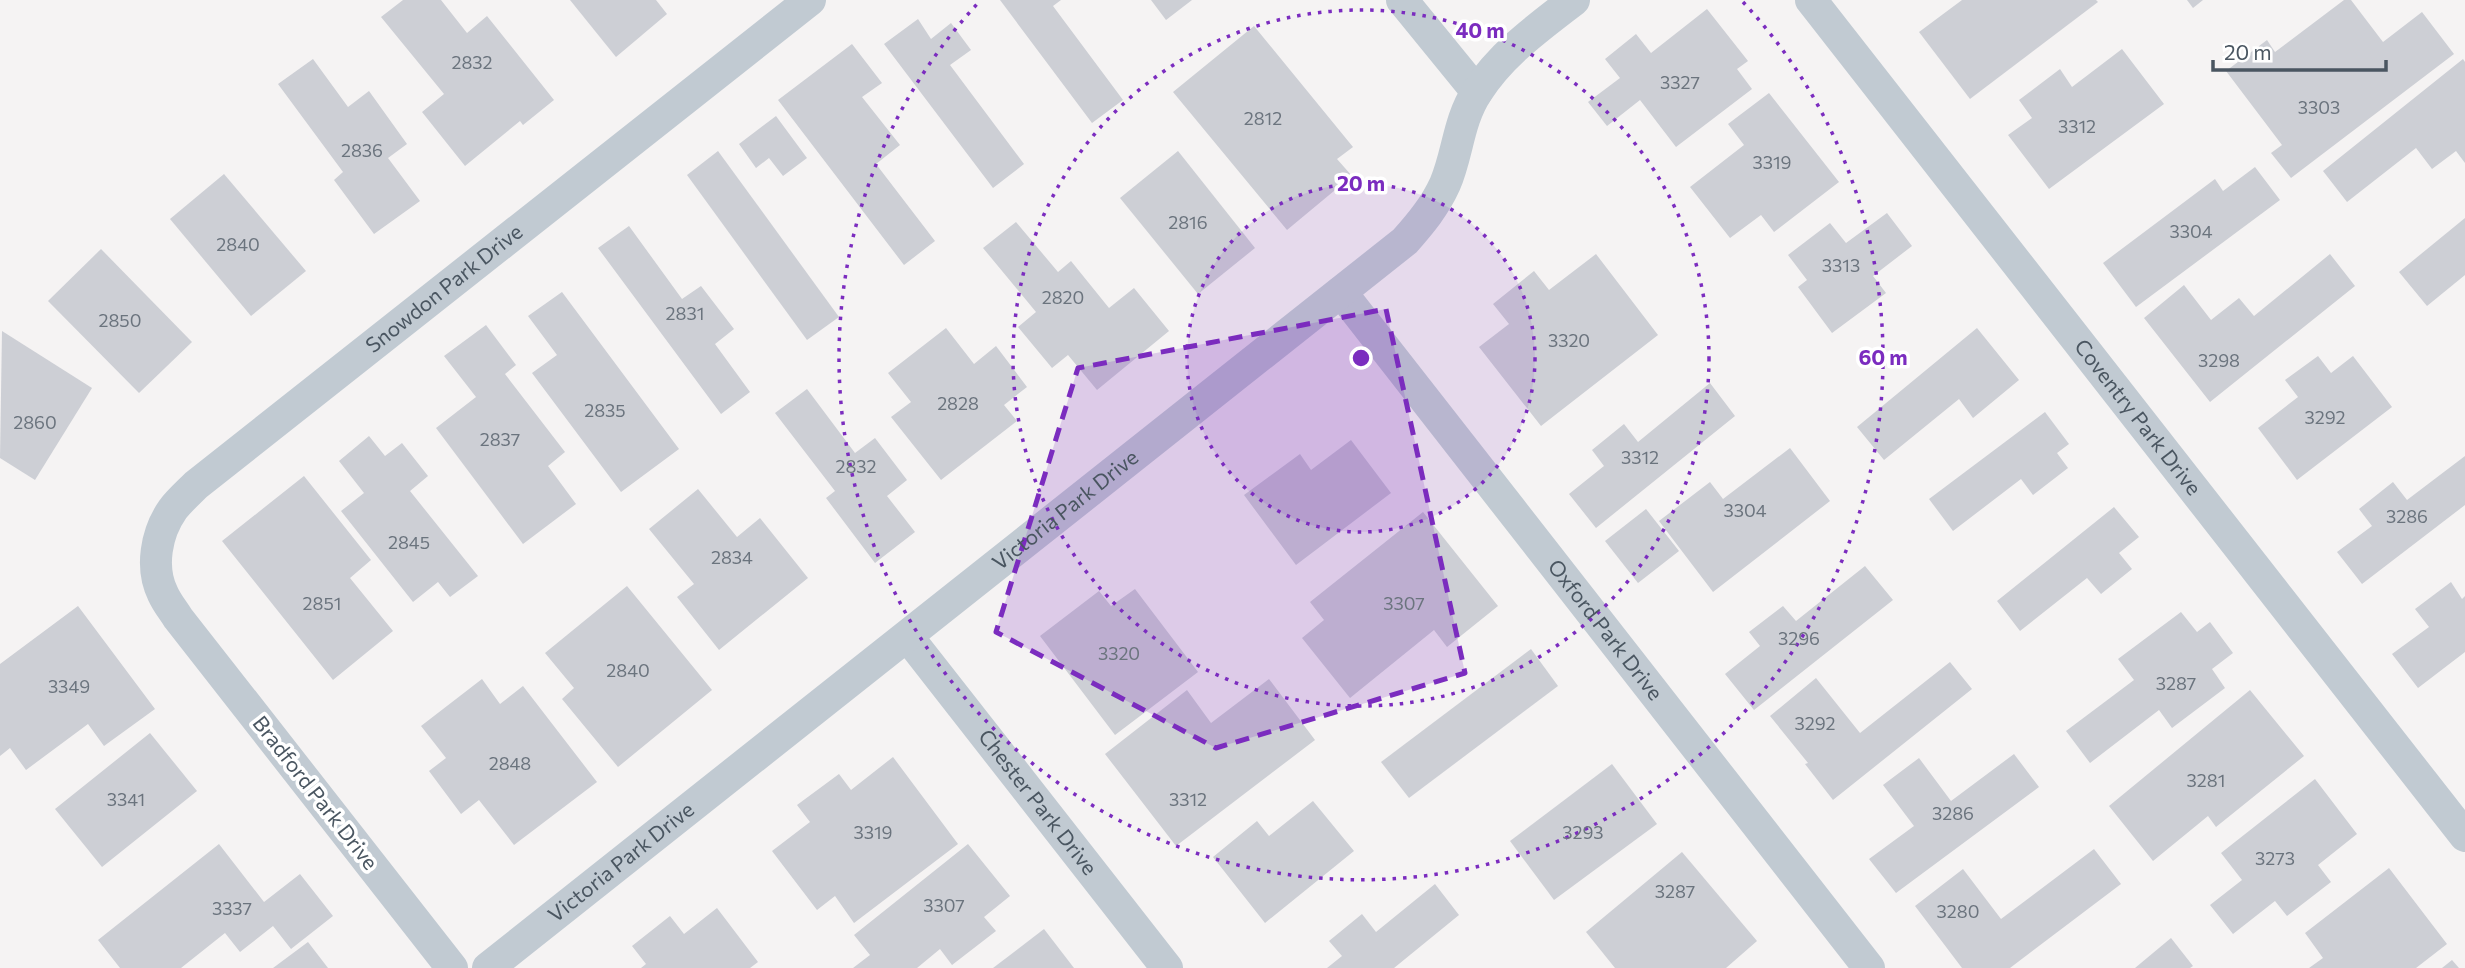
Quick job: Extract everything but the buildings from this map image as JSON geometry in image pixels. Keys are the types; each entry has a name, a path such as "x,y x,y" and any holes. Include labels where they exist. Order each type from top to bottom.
{"lane":[{"name":"Snowdon Park Drive","path":"178,618 163,596 157,578 156,558 160,533 173,509 196,485 810,0"},
{"path":"1402,0 1476,92"},
{"name":"Victoria Park Drive","path":"488,968 1405,242 1429,215 1446,182 1462,122 1476,92 1508,54 1574,0"},
{"name":"Coventry Park Drive","path":"1811,0 2465,836"},
{"name":"Oxford Park Drive","path":"1340,292 1869,968"},
{"name":"Bradford Park Drive","path":"178,618 452,968"},
{"name":"Chester Park Drive","path":"908,637 1167,968"}],"highlighted area":[{"path":"1386,309 1465,673 1216,748 996,632 1078,368"}]}
